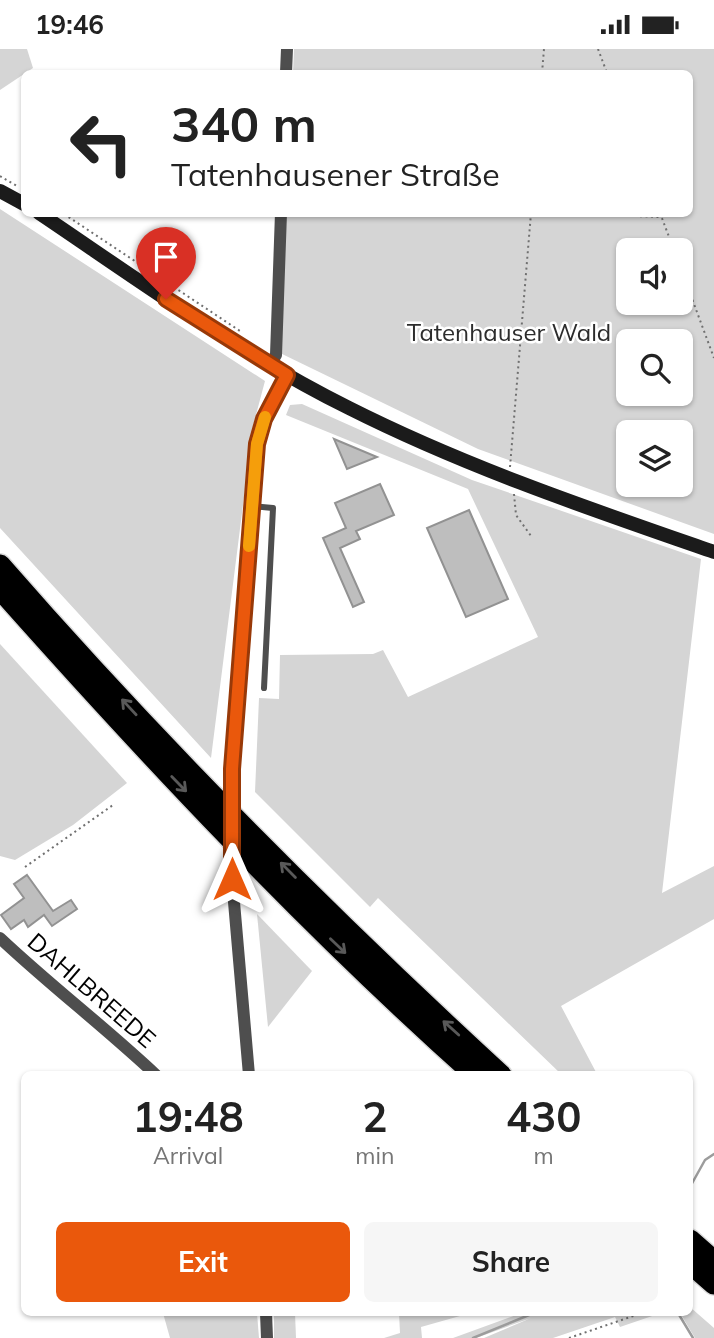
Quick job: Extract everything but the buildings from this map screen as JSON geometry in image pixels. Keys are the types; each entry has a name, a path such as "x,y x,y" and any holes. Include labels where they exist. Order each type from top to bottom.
{"highway":[{"path":"0,565 178,759 333,916 497,1071"},
{"path":"0,589 147,751 318,927 471,1071"},
{"path":"693,1243 714,1261"},
{"path":"693,1266 714,1284"}],"street":[{"path":"286,70 287,49"},
{"path":"0,191 21,202"},
{"path":"45,217 270,365 349,408 518,484 714,552"},
{"path":"270,365 276,355 281,217"},
{"path":"249,1071 232,879 232,769 252,506 261,432 287,375"},
{"name":"DAHLBREEDE","path":"0,938 49,984 92,1016 152,1071"},
{"path":"266,1316 267,1338"}],"lane":[{"path":"252,506 274,508 264,688"}],"path":[{"path":"542,70 544,49"},
{"path":"598,49 606,70"},
{"path":"0,176 21,188"},
{"path":"69,217 245,335"},
{"path":"511,463 531,217"},
{"path":"662,217 670,238"},
{"path":"693,301 714,358"},
{"path":"518,484 513,506 531,536"},
{"path":"25,867 113,805"},
{"path":"569,1338 633,1316"}],"green space":[{"path":"0,49 27,49 33,68 21,70 21,76 0,90"},
{"name":"Tatenhauser Wald","path":"294,49 714,49 714,534 478,449 280,353 286,217 693,217 693,70 293,70"},
{"path":"0,209 265,381 253,426 211,758 0,528"},
{"path":"302,404 472,480 701,559 662,893 714,866 714,919 561,1006 595,1071 558,1071 378,898 370,907 255,792 259,698 279,699 280,655 373,654 383,650 408,697 538,637 468,489 286,415 290,405"},
{"path":"0,644 127,783 73,825 15,860 0,856"},
{"path":"257,914 312,971 268,1027"},
{"path":"693,1310 714,1328 714,1338 695,1338 682,1316 693,1316"},
{"path":"164,1316 257,1316 259,1338 170,1338"},
{"path":"274,1316 295,1316 296,1338 274,1338"},
{"path":"399,1316 460,1316 421,1327 422,1338 384,1338 400,1333"},
{"path":"514,1316 652,1316 620,1327 615,1317 553,1338 484,1338 531,1318 476,1338 453,1338"}],"waterway":[{"path":"693,1182 705,1160 714,1154"},
{"path":"473,1338 527,1316"},
{"path":"680,1316 693,1338"}],"slow traffic":[{"path":"249,546 257,444 265,417"}],"route":[{"path":"166,299 287,375 264,419 257,444 232,769 232,879"}]}
